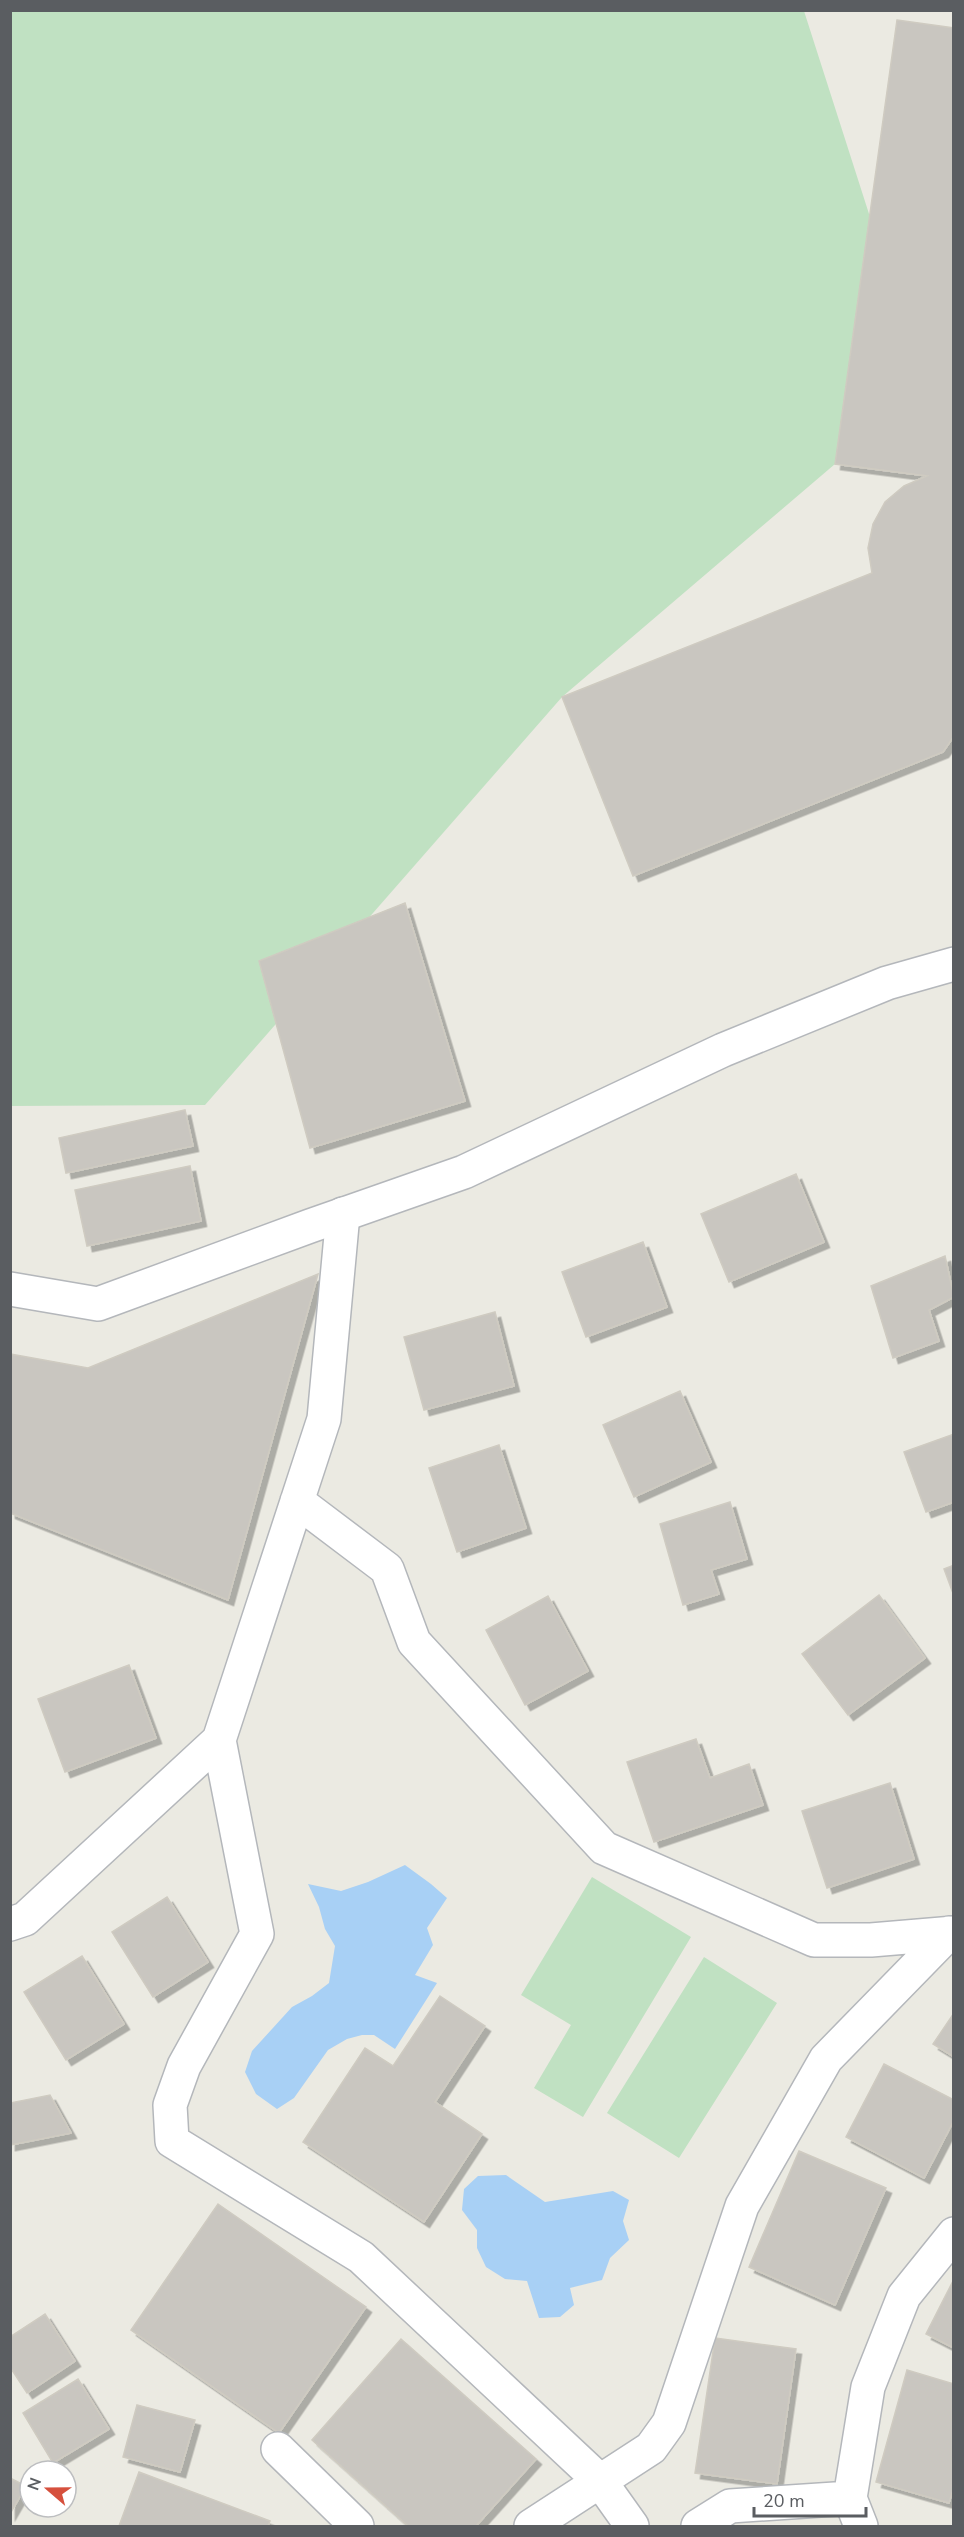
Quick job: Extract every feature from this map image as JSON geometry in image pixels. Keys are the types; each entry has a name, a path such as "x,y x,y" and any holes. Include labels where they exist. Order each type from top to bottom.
{"street":[{"path":"10,1289 98,1304 464,1172 723,1050 887,983 954,964"},
{"path":"10,1924 25,1919 219,1740 324,1419 343,1214"},
{"path":"297,1501 387,1569 414,1642 604,1848 813,1940 871,1940 951,1933"},
{"path":"219,1740 258,1934 184,2066 170,2105 172,2141 361,2257 600,2481 632,2526"},
{"path":"531,2526 651,2448 669,2423 742,2206 826,2059 951,1933"},
{"path":"698,2526 730,2506 856,2512 868,2387 904,2296 954,2234"},
{"path":"278,2449 357,2526"}],"green space":[{"path":"10,11 804,11 870,217 835,464 562,697 205,1105 11,1106"},
{"path":"592,1877 691,1937 583,2117 534,2088 571,2025 521,1995"},
{"path":"704,1957 777,2003 679,2158 607,2113"}],"water":[{"path":"405,1865 447,1898 427,1928 433,1945 415,1975 437,1983 395,2049 374,2035 347,2039 328,2050 294,2098 277,2109 256,2094 245,2072 252,2051 292,2007 329,1983 335,1946 325,1929 319,1907 308,1884 341,1891 368,1882"},
{"path":"506,2175 545,2202 613,2191 629,2200 623,2221 629,2240 610,2258 602,2280 570,2288 574,2305 560,2317 539,2318 527,2281 505,2279 486,2267 477,2248 477,2230 462,2210 464,2189 478,2176"}],"building":[{"path":"897,20 954,28 954,736 943,752 633,876 562,697 872,573 868,548 873,524 885,502 904,486 927,476 835,464"},
{"path":"405,903 465,1101 310,1148 259,961"},
{"path":"185,1110 193,1146 66,1173 59,1138"},
{"path":"190,1166 201,1221 87,1246 75,1190"},
{"path":"796,1174 824,1242 729,1282 701,1214"},
{"path":"643,1242 667,1307 586,1337 562,1272"},
{"path":"945,1256 954,1297 929,1310 939,1341 893,1358 871,1286"},
{"path":"318,1274 228,1600 10,1513 10,1354 88,1368"},
{"path":"495,1312 514,1386 424,1410 404,1337"},
{"path":"680,1391 711,1462 634,1497 603,1425"},
{"path":"954,1434 954,1502 926,1512 904,1452"},
{"path":"499,1445 526,1528 457,1552 429,1468"},
{"path":"730,1502 747,1559 711,1570 719,1594 683,1605 660,1524"},
{"path":"954,1565 954,1596 944,1569"},
{"path":"879,1595 925,1658 848,1715 802,1654"},
{"path":"548,1596 588,1671 525,1705 486,1630"},
{"path":"129,1665 156,1738 65,1772 38,1699"},
{"path":"696,1739 710,1778 749,1764 763,1805 654,1842 627,1762"},
{"path":"890,1783 914,1859 827,1888 802,1811"},
{"path":"167,1897 208,1962 153,1997 112,1932"},
{"path":"82,1956 124,2024 66,2060 24,1992"},
{"path":"440,1996 485,2026 435,2102 482,2134 424,2222 303,2142 365,2048 393,2066"},
{"path":"954,2013 954,2057 933,2044"},
{"path":"884,2064 954,2100 954,2120 924,2178 846,2137"},
{"path":"50,2095 71,2133 10,2145 10,2103"},
{"path":"799,2151 886,2188 835,2305 749,2267"},
{"path":"218,2204 366,2307 279,2433 131,2330"},
{"path":"954,2279 954,2348 926,2334"},
{"path":"45,2314 75,2361 27,2393 10,2367 10,2337"},
{"path":"715,2338 796,2349 777,2484 695,2473"},
{"path":"401,2339 536,2459 476,2526 408,2526 312,2440"},
{"path":"907,2370 954,2384 954,2486 949,2503 876,2482"},
{"path":"78,2379 109,2429 60,2459 51,2459 23,2413"},
{"path":"137,2405 195,2420 180,2472 123,2457"},
{"path":"139,2472 270,2521 268,2526 119,2526"},
{"path":"10,2478 18,2482 18,2500 10,2514"}]}
